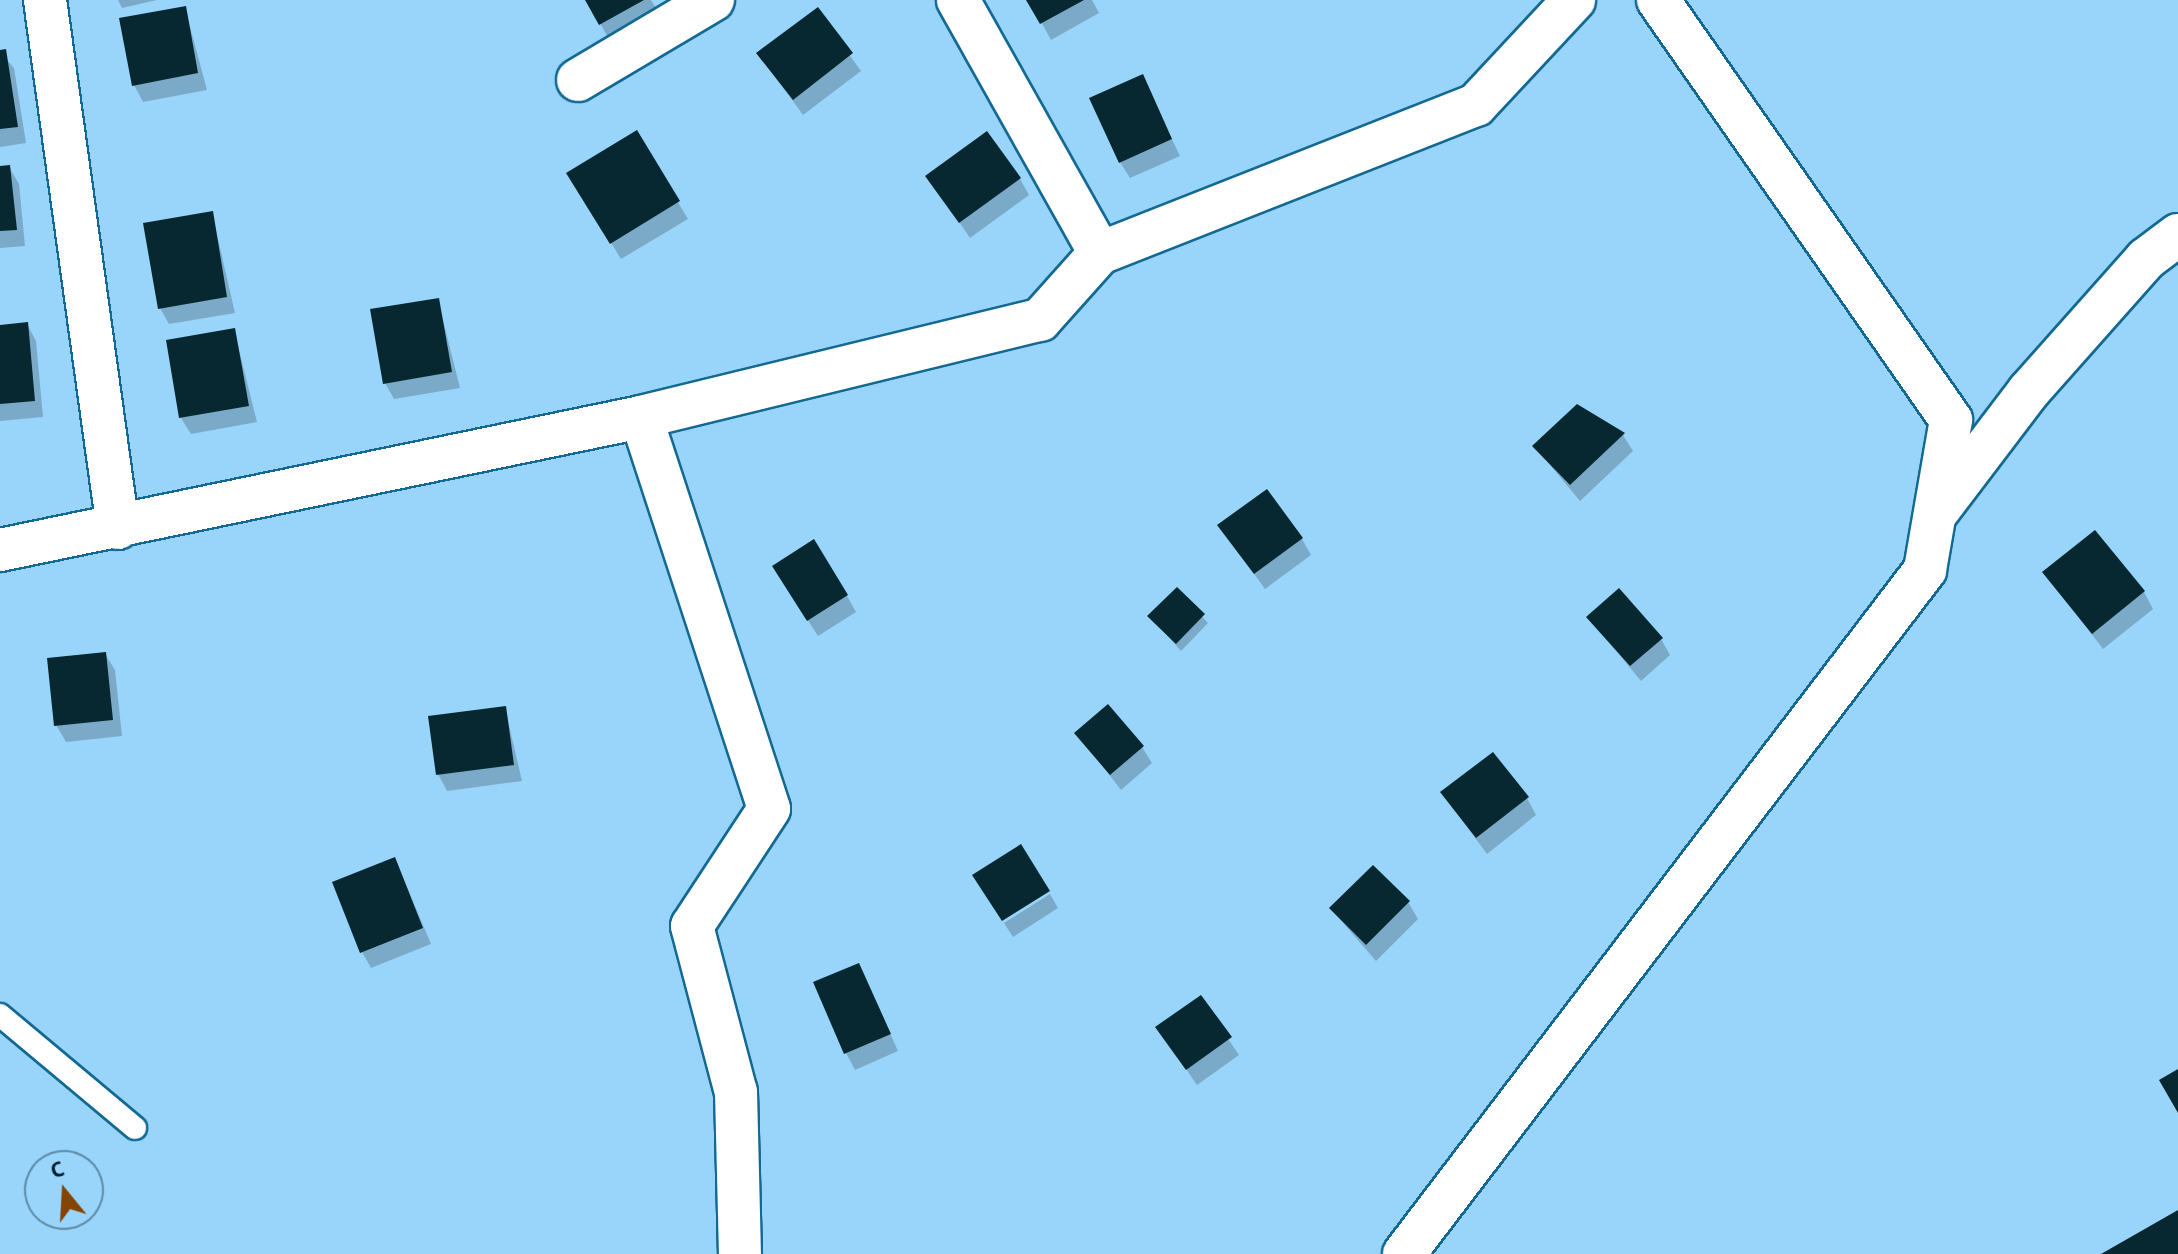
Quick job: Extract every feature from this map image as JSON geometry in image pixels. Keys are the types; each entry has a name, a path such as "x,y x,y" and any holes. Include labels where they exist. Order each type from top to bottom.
{"street":[{"path":"45,0 118,528"},
{"path":"578,80 713,0"},
{"path":"958,0 1100,253"},
{"path":"0,550 118,528 641,417 1040,320 1100,253 1476,105 1574,0"},
{"path":"1404,1254 1925,570 1951,420 1658,0"},
{"path":"1934,516 2028,392 2146,259 2178,235"},
{"path":"641,417 769,809 692,926 736,1092 740,1254"}],"lane":[{"path":"0,1015 135,1128"}],"building":[{"path":"585,0 644,0 599,25"},
{"path":"1026,0 1084,0 1040,24"},
{"path":"186,6 198,73 132,86 119,18"},
{"path":"818,7 853,53 793,100 756,53"},
{"path":"6,49 18,127 0,129 0,50"},
{"path":"1143,74 1172,139 1119,163 1089,98"},
{"path":"637,130 680,201 610,244 566,173"},
{"path":"987,131 1021,178 959,223 925,176"},
{"path":"10,165 17,230 0,231 0,166"},
{"path":"213,211 227,297 158,309 143,223"},
{"path":"439,298 452,372 383,384 370,309"},
{"path":"28,322 35,401 0,404 0,325"},
{"path":"235,328 249,406 179,418 166,340"},
{"path":"1577,404 1625,433 1570,485 1532,446"},
{"path":"1267,489 1303,538 1254,574 1217,525"},
{"path":"2095,530 2145,591 2092,634 2042,572"},
{"path":"814,539 848,595 807,621 772,566"},
{"path":"1177,587 1205,614 1176,644 1147,616"},
{"path":"1619,588 1663,638 1630,666 1586,617"},
{"path":"106,652 113,720 54,726 47,658"},
{"path":"1108,704 1144,746 1110,775 1074,733"},
{"path":"506,706 514,765 436,775 428,716"},
{"path":"1493,752 1529,797 1476,838 1440,792"},
{"path":"1021,844 1050,891 1002,921 972,875"},
{"path":"395,857 423,928 360,953 332,882"},
{"path":"1373,865 1410,901 1366,945 1329,908"},
{"path":"859,963 891,1034 844,1054 813,982"},
{"path":"1201,995 1232,1037 1186,1070 1155,1027"},
{"path":"2178,1069 2178,1113 2159,1080"},
{"path":"2178,1210 2178,1254 2101,1254"}]}
